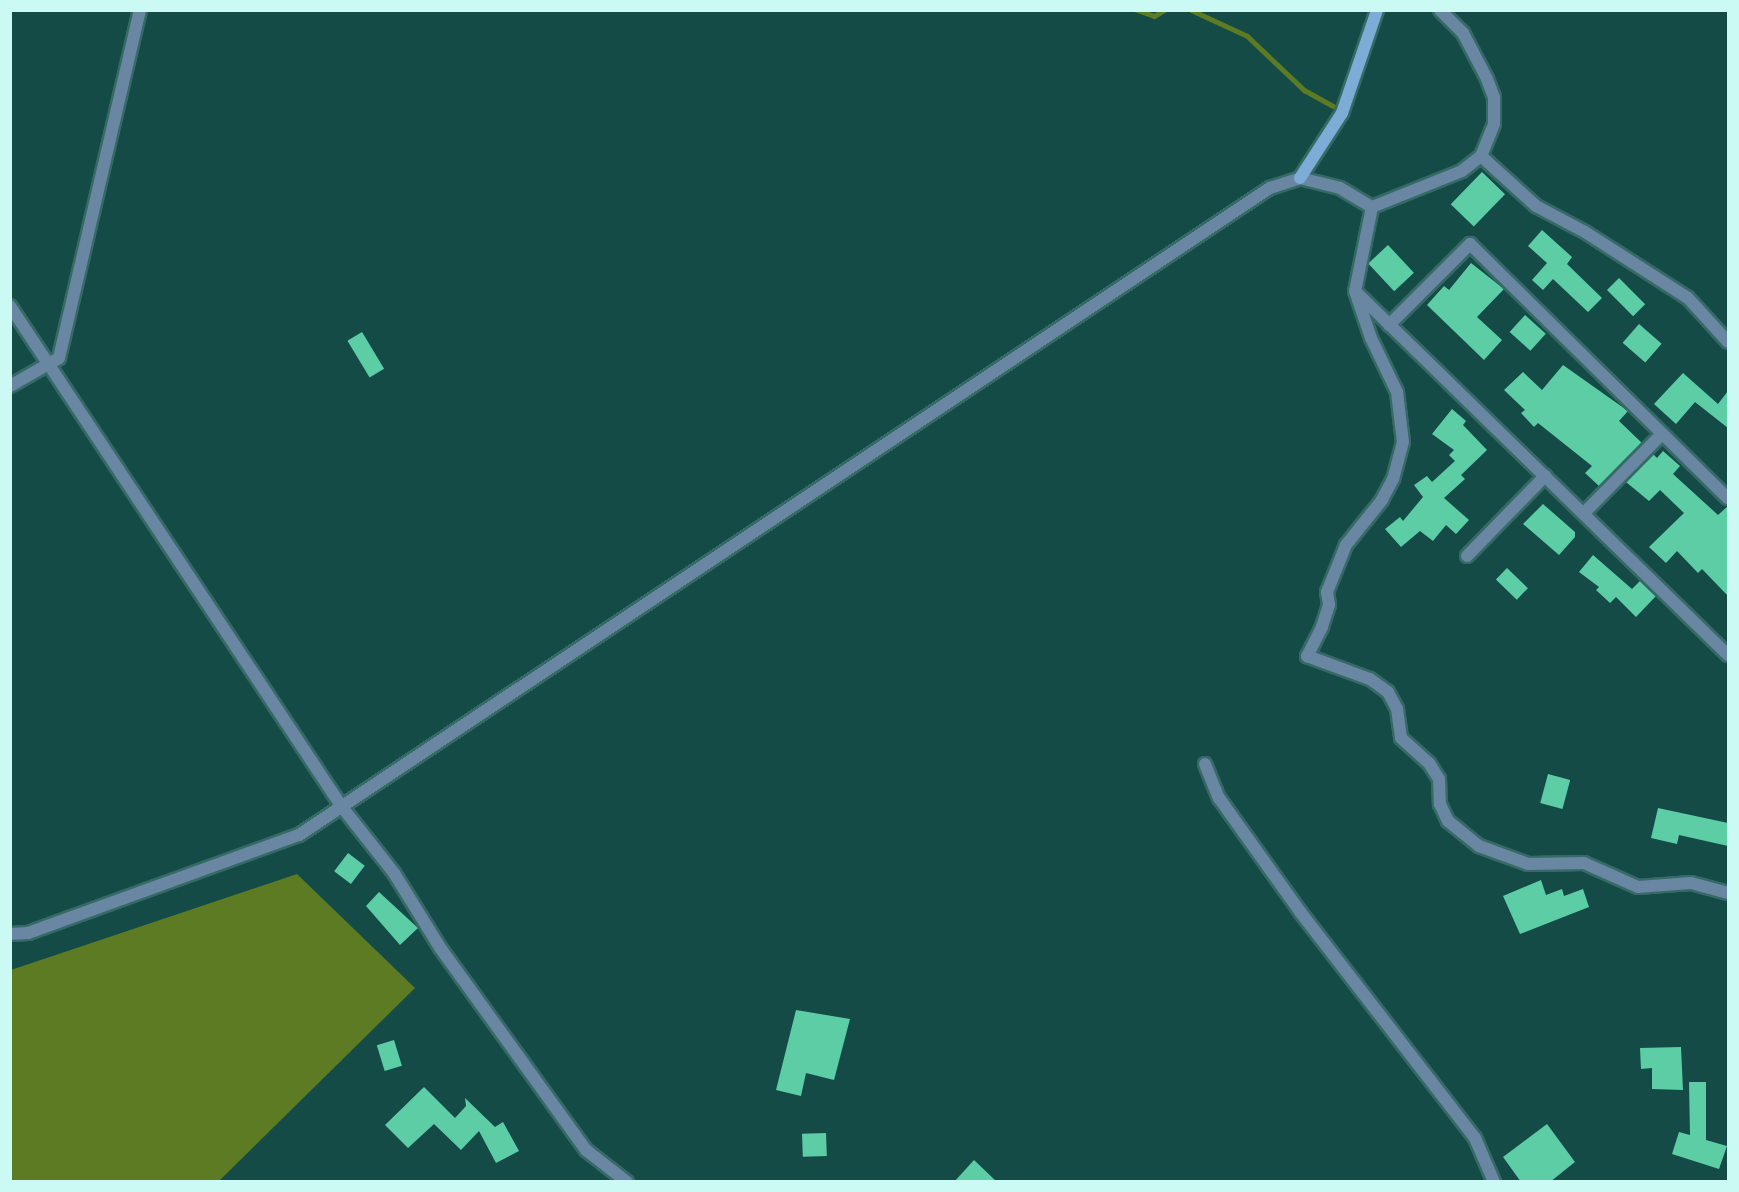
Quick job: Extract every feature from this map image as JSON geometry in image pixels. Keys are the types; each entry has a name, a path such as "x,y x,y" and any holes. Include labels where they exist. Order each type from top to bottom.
{"street":[{"path":"10,386 45,362 59,358 140,10"},
{"path":"1300,177 1342,114 1377,10"},
{"path":"1372,207 1462,171 1481,156 1494,124 1494,97 1463,33 1440,10"},
{"path":"1481,156 1536,206 1586,232 1688,298 1728,342"},
{"path":"10,934 28,933 299,835 1270,188 1300,177 1340,188 1372,207"},
{"path":"1372,207 1355,291 1371,338 1397,392 1403,442 1394,479 1382,500 1346,545 1327,592 1329,605 1322,627 1307,656 1370,679 1388,693 1397,709 1401,738 1429,763 1439,779 1440,804 1448,820 1479,846 1528,864 1584,863 1638,887 1691,883 1728,893"},
{"path":"1389,325 1470,244 1728,498"},
{"path":"1355,291 1728,655"},
{"path":"10,306 342,807 394,873 441,949 586,1150 627,1182"},
{"path":"1584,513 1662,434"},
{"path":"1467,556 1545,476"},
{"path":"1204,764 1219,798 1301,913 1475,1138 1494,1182"}],"shaded area":[{"path":"297,874 415,988 219,1181 11,1181 11,970"}],"building":[{"path":"1482,172 1505,194 1474,227 1451,204"},
{"path":"1542,230 1572,257 1567,264 1602,298 1588,312 1553,279 1543,290 1532,280 1547,263 1528,246"},
{"path":"1388,245 1414,273 1394,291 1368,263"},
{"path":"1471,263 1504,289 1477,317 1502,340 1484,360 1427,305 1444,286 1449,290"},
{"path":"1619,278 1645,304 1633,316 1607,290"},
{"path":"1525,315 1546,334 1530,351 1510,332"},
{"path":"1639,324 1662,344 1645,363 1623,343"},
{"path":"362,332 384,369 370,378 347,341"},
{"path":"1563,365 1628,411 1619,421 1642,443 1599,486 1585,473 1592,466 1538,423 1534,427 1521,413 1525,410 1504,390 1523,372 1542,390"},
{"path":"1683,373 1718,404 1728,391 1728,428 1695,402 1676,424 1654,404"},
{"path":"1452,409 1466,421 1463,425 1487,450 1461,475 1465,479 1444,498 1469,520 1456,534 1446,525 1433,541 1420,531 1401,547 1385,529 1400,517 1403,521 1423,497 1414,485 1427,476 1432,482 1455,461 1449,455 1454,450 1432,434"},
{"path":"1663,451 1680,466 1673,474 1718,515 1728,506 1728,596 1702,569 1698,573 1677,551 1666,563 1649,547 1684,513 1660,490 1649,501 1626,482 1653,454 1657,458"},
{"path":"1543,504 1575,532 1575,537 1559,555 1523,524"},
{"path":"1593,555 1632,589 1640,581 1656,596 1636,617 1616,597 1610,603 1596,590 1599,587 1579,572"},
{"path":"1507,568 1528,588 1517,600 1496,580"},
{"path":"1548,774 1570,780 1562,809 1540,803"},
{"path":"1658,808 1728,823 1728,846 1679,835 1677,844 1651,838"},
{"path":"348,853 365,866 351,884 334,871"},
{"path":"1541,880 1546,895 1562,889 1564,896 1583,889 1589,907 1520,934 1503,896"},
{"path":"379,892 418,928 400,945 366,906"},
{"path":"796,1010 850,1019 834,1080 806,1073 801,1096 776,1090"},
{"path":"394,1040 402,1066 385,1071 377,1045"},
{"path":"1681,1047 1683,1090 1652,1089 1652,1068 1641,1069 1640,1048"},
{"path":"1689,1082 1706,1082 1706,1140 1727,1146 1719,1169 1672,1154 1679,1132 1690,1135"},
{"path":"424,1087 455,1118 466,1106 465,1098 495,1127 503,1122 519,1151 496,1163 479,1131 461,1150 434,1124 408,1148 385,1125"},
{"path":"1547,1124 1575,1162 1550,1182 1521,1182 1503,1157"},
{"path":"826,1133 827,1156 803,1157 802,1134"},
{"path":"974,1160 997,1182 954,1182"}],"waterway":[{"path":"1137,10 1154,16 1164,10"},
{"path":"1191,10 1247,36 1304,90 1333,106"}]}
